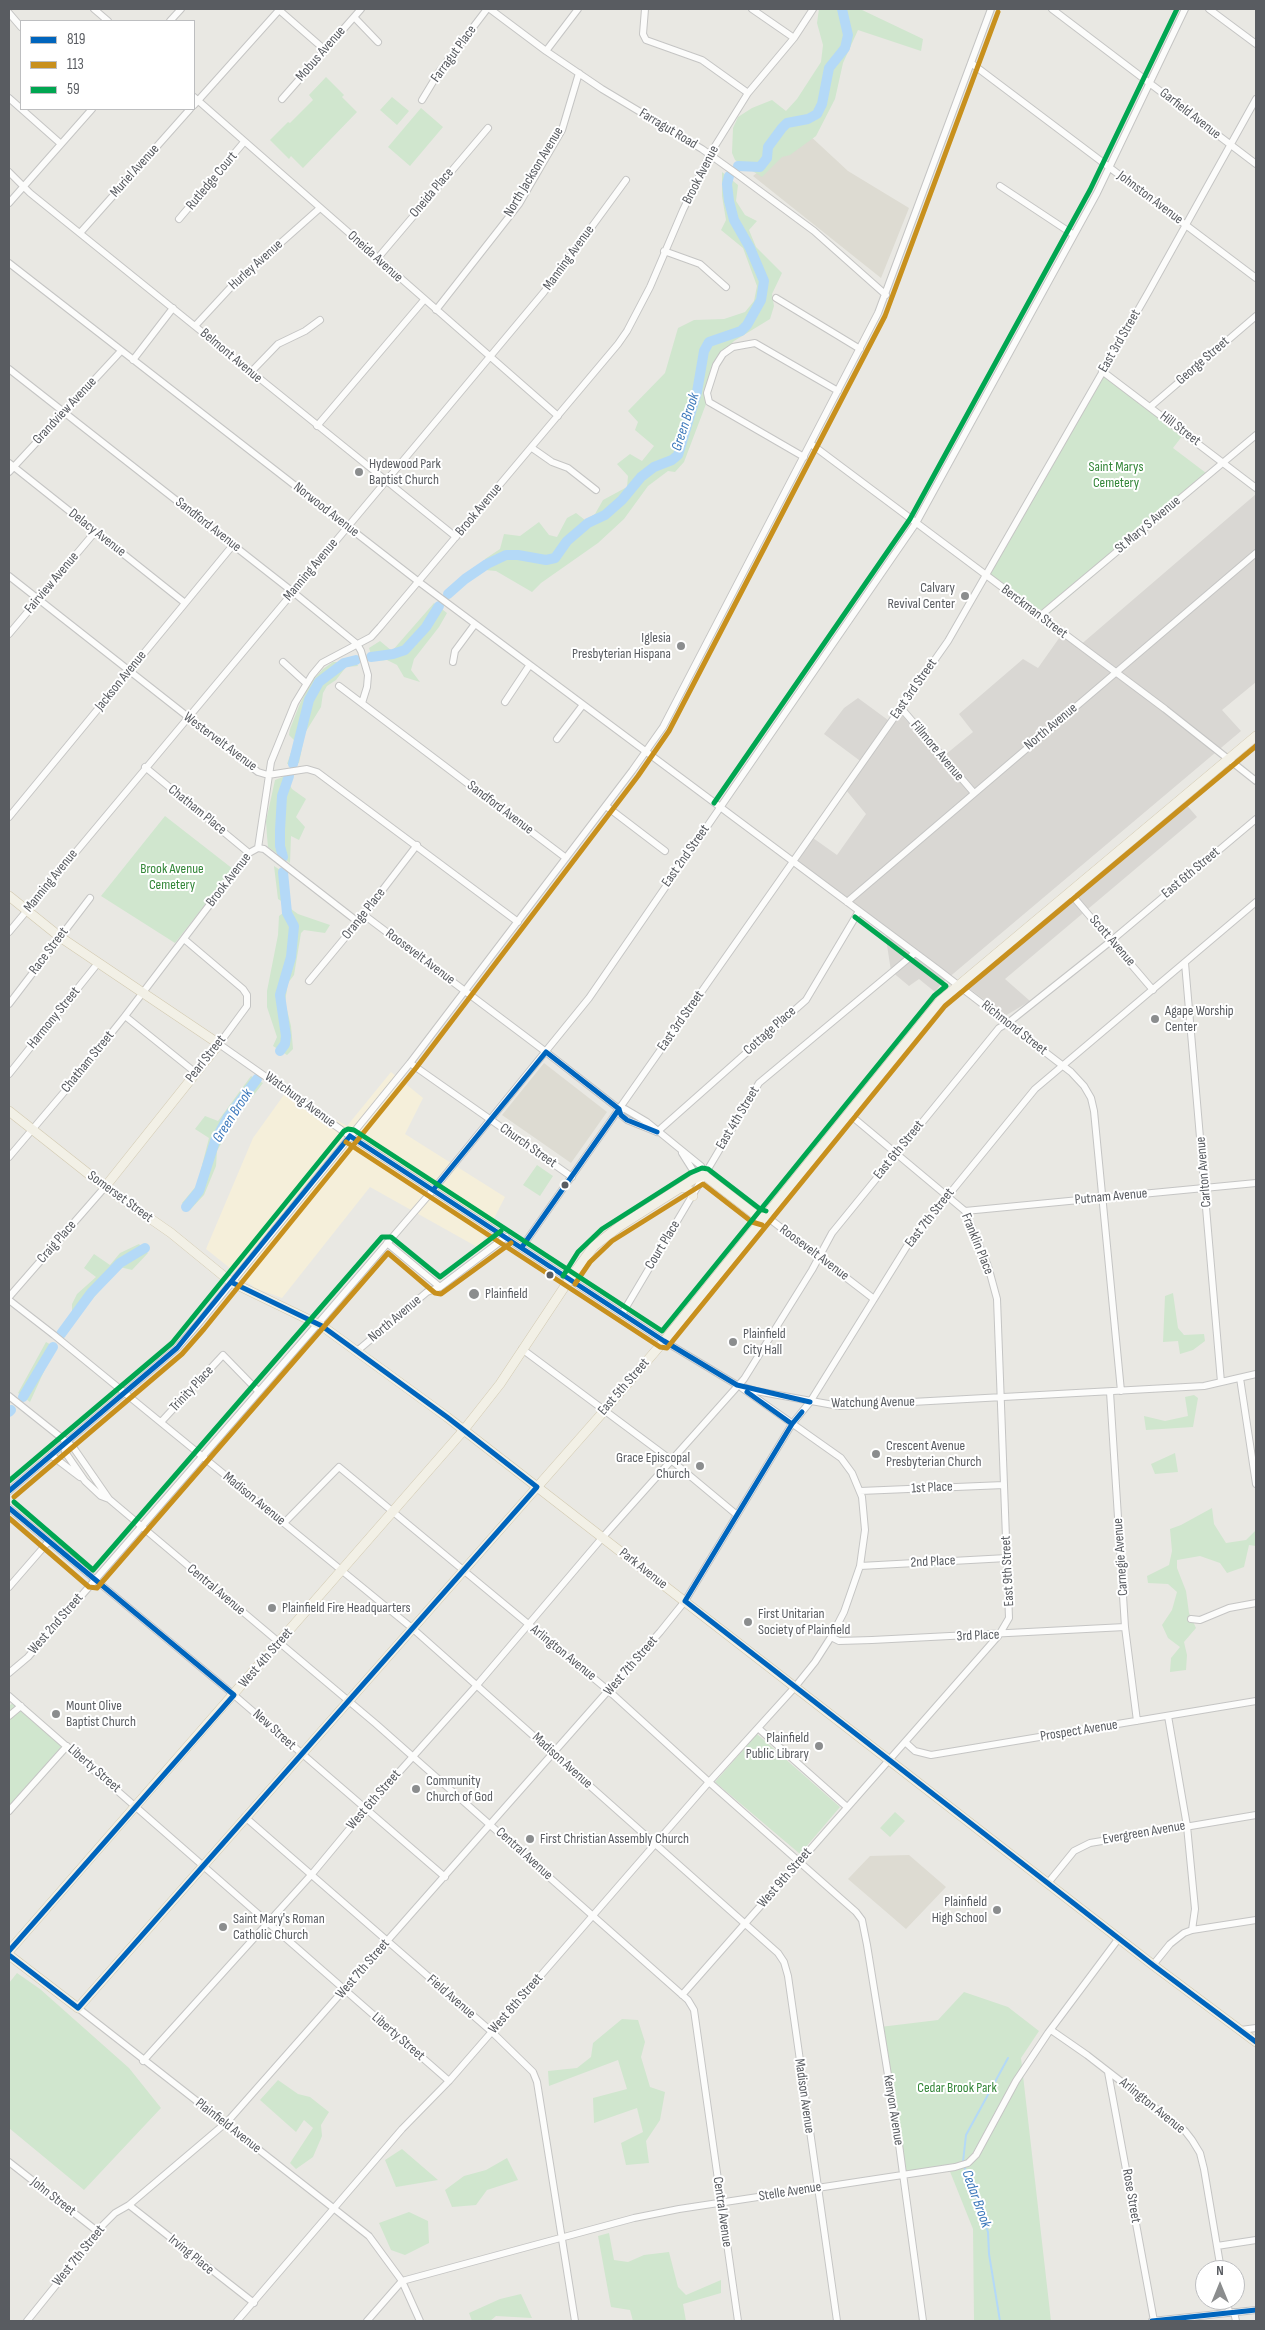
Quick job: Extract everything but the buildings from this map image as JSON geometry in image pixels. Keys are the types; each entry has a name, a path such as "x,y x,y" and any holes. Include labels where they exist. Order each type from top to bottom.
{"main road":[{"name":"East 5th Street","path":"78,2008 204,1866 245,1816 605,1410 664,1341 940,1001 1256,736"},
{"name":"Watchung Avenue","path":"9,896 60,937 219,1044"},
{"name":"Pearl Street","path":"105,1187 219,1044"},
{"name":"Somerset Street","path":"9,1111 105,1187 171,1233 231,1282"},
{"path":"463,1431 500,1384 569,1280 594,1246 607,1235 704,1175"},
{"name":"Roosevelt Avenue","path":"704,1175 757,1216 764,1218"},
{"path":"682,1187 688,1189 693,1196"},
{"name":"Park Avenue","path":"231,1282 318,1324 357,1351 537,1487 1153,1965 1256,2042"},
{"name":"West 4th Street","path":"9,1953 463,1431"},
{"name":"Plainfield Avenue","path":"9,1953 78,2008"}],"street":[{"path":"94,9 107,20"},
{"path":"171,20 181,9"},
{"path":"195,101 279,9 325,50"},
{"name":"Mobus Avenue","path":"282,99 361,9"},
{"name":"Farragut Road","path":"489,9 578,73 710,154 814,231 886,295"},
{"name":"Farragut Place","path":"422,100 438,72 489,9"},
{"path":"546,51 578,9"},
{"path":"645,9 643,34 646,40 702,60 748,93"},
{"path":"752,9 794,38"},
{"name":"Brook Avenue","path":"143,992 249,853 258,848 268,775 276,747 306,683 322,663 335,654 371,636 380,628 627,332 650,287 664,251 710,154 748,93 794,38 813,9"},
{"path":"9,1491 177,1348 410,1064 646,752 677,703 886,295 991,9"},
{"name":"Garfield Avenue","path":"1052,9 1256,164"},
{"name":"East 2nd Street","path":"318,1324 433,1190 589,998 916,523 1110,167 1185,9"},
{"path":"1209,9 1256,44"},
{"path":"9,11 20,25"},
{"path":"354,17 378,42"},
{"name":"Johnston Avenue","path":"971,63 1256,278"},
{"name":"North Jackson Avenue","path":"436,310 519,204 562,130 578,73"},
{"path":"9,98 20,108"},
{"name":"East 3rd Street","path":"522,1248 948,641 987,576 1256,99"},
{"name":"Oneida Avenue","path":"195,101 558,416"},
{"path":"23,110 61,144"},
{"path":"9,202 91,110"},
{"name":"Muriel Avenue","path":"80,233 189,110"},
{"name":"Oneida Place","path":"377,259 488,128"},
{"name":"Rutledge Court","path":"179,219 244,142"},
{"name":"Belmont Avenue","path":"9,172 80,233 316,426 456,537"},
{"name":"Manning Avenue","path":"9,932 544,292 626,180"},
{"path":"1000,186 1074,234"},
{"name":"Hurley Avenue","path":"195,326 231,287 320,208"},
{"path":"664,251 700,264 726,287"},
{"name":"Norwood Avenue","path":"9,263 451,607 646,752"},
{"path":"776,298 860,349"},
{"path":"316,426 424,300"},
{"path":"133,360 174,308"},
{"name":"George Street","path":"1150,407 1256,316"},
{"path":"251,372 278,344 305,331 320,320"},
{"path":"804,457 709,402 707,393 716,365 723,354 733,347 755,343 838,391"},
{"name":"Grandview Avenue","path":"10,467 121,351"},
{"name":"Sandford Avenue","path":"9,369 233,544 357,644 367,667 367,687 362,703"},
{"name":"Hill Street","path":"1102,371 1256,488"},
{"name":"St Mary S Avenue","path":"1040,616 1256,435"},
{"name":"Berckman Street","path":"811,444 1115,672 1256,781"},
{"path":"532,448 552,462 568,468 596,490"},
{"name":"Delacy Avenue","path":"10,467 185,603"},
{"name":"Fairview Avenue","path":"9,634 95,532"},
{"name":"Jackson Avenue","path":"9,817 233,544"},
{"name":"North Avenue","path":"847,902 1256,553"},
{"name":"Westervelt Avenue","path":"9,576 258,772 268,775 307,769 318,772 518,922"},
{"path":"454,662 455,651 474,624"},
{"path":"283,662 306,683"},
{"path":"506,702 530,666"},
{"name":"Sandford Avenue","path":"339,686 566,858"},
{"path":"557,739 582,706"},
{"name":"Fillmore Avenue","path":"901,708 974,793"},
{"name":"Richmond Street","path":"646,752 915,952 1061,1065 1084,1086 1091,1098 1104,1198 1121,1391"},
{"name":"Chatham Place","path":"145,767 249,853"},
{"path":"606,806 665,851"},
{"name":"East 6th Street","path":"602,1538 744,1379 832,1233 999,1028 1008,1023 1111,941 1256,819"},
{"name":"Orange Place","path":"309,981 364,915 417,845"},
{"path":"258,848 270,854 358,922"},
{"name":"Scott Avenue","path":"1070,893 1153,990"},
{"name":"Race Street","path":"9,1004 90,898"},
{"name":"East 7th Street","path":"685,1601 792,1424 810,1402 907,1246 948,1195 1035,1089 1061,1065 1256,902"},
{"name":"Cottage Place","path":"657,1132 806,1000 859,911"},
{"name":"Roosevelt Avenue","path":"364,915 619,1109 620,1115 657,1132 701,1166 704,1175"},
{"name":"Pearl Street","path":"184,939 246,994 247,1006 219,1044"},
{"name":"East 4th Street","path":"704,1175 759,1083 915,952"},
{"name":"Harmony Street","path":"9,1074 98,962"},
{"name":"Carlton Avenue","path":"1185,963 1221,1382"},
{"name":"Chatham Street","path":"9,1156 143,992"},
{"path":"125,1016 196,1073"},
{"name":"Watchung Avenue","path":"219,1044 275,1081 350,1136 569,1280 737,1385 756,1391 839,1406 1204,1386 1256,1374"},
{"name":"Church Street","path":"410,1064 572,1177"},
{"name":"Franklin Place","path":"848,1114 965,1211 988,1266 996,1299 999,1398"},
{"name":"Court Place","path":"622,1314 704,1175"},
{"name":"Putnam Avenue","path":"965,1211 1256,1183"},
{"name":"Craig Place","path":"9,1299 105,1187"},
{"name":"Roosevelt Avenue","path":"764,1218 771,1220 874,1299"},
{"name":"North Avenue","path":"357,1351 427,1292 440,1287 506,1237"},
{"path":"387,1243 440,1287"},
{"name":"Madison Avenue","path":"9,1299 412,1628 778,1953 786,1969 837,2321"},
{"name":"West 2nd Street","path":"9,1673 28,1657 318,1324"},
{"path":"522,1349 671,1460 737,1515"},
{"name":"Trinity Place","path":"161,1422 223,1355 258,1391"},
{"path":"1240,1378 1256,1484"},
{"name":"West 8th Street","path":"237,2321 300,2250 333,2208 402,2129 449,2081 709,1782 795,1687 816,1662 831,1638 844,1612 860,1566 865,1519 860,1491 852,1473 841,1458 737,1385"},
{"name":"Carnegie Avenue","path":"1110,1392 1125,1627 1137,1721"},
{"path":"11,1398 66,1443"},
{"name":"East 9th Street","path":"889,1760 999,1635 1009,1618 999,1398"},
{"name":"Central Avenue","path":"109,1499 101,1496 85,1481 65,1452 66,1443 72,1447 109,1499 491,1825 682,1995 694,2010 738,2321"},
{"path":"52,1455 85,1481"},
{"name":"Arlington Avenue","path":"284,1523 339,1467 609,1691 709,1782 849,1904"},
{"name":"1st Place","path":"860,1491 1004,1484"},
{"name":"New Street","path":"9,1508 94,1581 112,1592 234,1695 444,1877"},
{"name":"West 6th Street","path":"143,2061 312,1874 366,1809 477,1685 602,1538"},
{"path":"9,1587 49,1541"},
{"name":"2nd Place","path":"860,1566 1006,1558"},
{"name":"West 7th Street","path":"27,2321 90,2243 97,2231 115,2213 129,2205 225,2124 554,1754 685,1601"},
{"path":"1191,1619 1200,1620 1229,1608 1256,1603"},
{"name":"3rd Place","path":"831,1638 839,1641 999,1635 1125,1627"},
{"name":"Liberty Street","path":"9,1696 136,1805 449,2081"},
{"name":"Prospect Avenue","path":"905,1742 915,1751 931,1755 1256,1701"},
{"path":"9,1716 21,1706"},
{"path":"1168,1716 1187,1826 1195,1909 1192,1930"},
{"path":"758,1728 847,1807"},
{"path":"9,1811 67,1746"},
{"name":"West 9th Street","path":"682,1995 889,1760"},
{"name":"Evergreen Avenue","path":"1048,1883 1065,1860 1082,1846 1099,1841 1256,1815"},
{"name":"Field Avenue","path":"245,1816 492,2032 536,2076 575,2321"},
{"name":"Kenyon Avenue","path":"849,1904 860,1916 863,1924 903,2175 923,2321"},
{"path":"1153,1965 1177,1937 1192,1930 1256,1920"},
{"name":"Stelle Avenue","path":"402,2281 634,2218 955,2167 968,2163 976,2154 1016,2081 1050,2030 1119,1938"},
{"name":"Plainfield Avenue","path":"78,2008 143,2061 369,2236 402,2281 420,2321"},
{"path":"1241,2030 1256,2028"},
{"name":"Arlington Avenue","path":"1050,2030 1185,2131 1192,2140 1200,2153 1204,2169 1220,2260"},
{"name":"Rose Street","path":"1108,2072 1153,2321"},
{"name":"John Street","path":"9,2162 97,2231"},
{"name":"Irving Place","path":"129,2205 254,2303"},
{"path":"1217,2246 1256,2240"},
{"path":"367,2321 402,2281"},
{"path":"1230,2310 1236,2321"},
{"path":"1153,2321 1256,2310"}],"shaded area":[{"path":"807,133 848,171 909,208 881,278 753,176"},
{"path":"1256,494 1256,682 1222,710 1241,731 941,984 935,992 919,979 909,986 891,971 885,932 795,865 813,838 837,855 866,814 846,790 863,763 824,734 844,708 858,698 892,723 900,713 940,759 973,732 959,714 1023,659 1038,668 1062,634 1078,647"},
{"path":"1184,802 1197,817 1005,979 1030,1001 1005,1016 966,986"},
{"path":"544,1063 607,1112 571,1163 502,1115"},
{"path":"391,1072 423,1098 405,1134 505,1197 479,1248 370,1187 282,1298 255,1288 206,1249 253,1138 286,1092 347,1126"},
{"path":"909,1855 946,1887 906,1929 848,1879 870,1856"}],"green space":[{"path":"819,9 860,9 923,39 921,51 858,30 843,63 835,99 816,136 790,155 782,157 762,177 735,160 732,153 733,128 738,117 752,108 772,100 786,111 797,99 821,62 823,45 817,23"},
{"path":"326,77 344,95 342,97 357,112 303,168 291,156 289,159 270,140 313,100 309,95"},
{"path":"392,97 409,111 397,125 380,110"},
{"path":"421,108 443,127 410,166 388,147"},
{"path":"722,172 738,185 736,201 745,215 757,221 749,230 756,247 782,273 772,294 774,306 770,319 734,341 720,356 707,382 706,404 684,462 675,472 668,471 648,486 624,519 598,543 541,583 532,592 496,571 485,570 485,559 500,549 504,534 520,536 539,522 549,535 557,537 567,518 576,513 585,520 595,514 603,500 627,487 628,476 617,464 630,454 642,461 654,446 635,430 638,422 628,411 665,373 678,328 694,320 724,319 745,312 754,301 757,286 743,248 721,230 726,220 722,196"},
{"name":"Saint Marys Cemetery","path":"1103,373 1183,435 1173,448 1210,476 1043,619 988,577"},
{"path":"434,603 447,613 439,627 414,659 411,670 420,682 404,677 397,665 387,660 373,661 369,648 380,641 392,651"},
{"path":"333,662 356,662 358,666 346,667 336,680 327,686 323,693 321,707 305,733 299,763 287,764 295,741 289,735 290,729 299,706 310,683 323,669"},
{"path":"285,776 292,789 306,799 296,817 305,827 299,840 291,836 290,863 268,847 266,821 275,780"},
{"name":"Brook Avenue Cemetery","path":"165,816 233,869 175,943 101,896"},
{"path":"274,866 288,875 288,897 291,909 298,914 330,925 325,933 304,930 301,933 294,975 288,983 285,1002 291,1026 293,1049 287,1055 273,1046 277,1037 267,1007 267,991 278,935 279,916 283,913 283,902 278,899"},
{"path":"251,1076 263,1083 231,1125 217,1151 216,1166 204,1195 190,1210 182,1203 197,1185 209,1138 195,1129 205,1116 218,1121"},
{"path":"537,1165 553,1176 540,1196 523,1185"},
{"path":"139,1244 148,1253 132,1270 120,1267 77,1317 72,1311 72,1304 77,1294 96,1277 84,1268 94,1254 110,1265 120,1253"},
{"path":"1173,1293 1178,1328 1184,1335 1204,1334 1205,1341 1193,1350 1180,1354 1178,1341 1163,1342 1165,1296"},
{"path":"46,1342 55,1347 30,1402 18,1393"},
{"path":"1194,1395 1198,1398 1193,1427 1146,1430 1144,1416 1165,1421 1188,1416 1185,1397"},
{"path":"1175,1453 1178,1472 1155,1474 1151,1464"},
{"path":"1212,1508 1214,1524 1226,1543 1246,1540 1256,1530 1256,1546 1249,1545 1244,1567 1227,1573 1220,1563 1200,1556 1177,1560 1177,1568 1186,1591 1189,1613 1196,1628 1184,1642 1187,1655 1186,1670 1170,1672 1171,1658 1180,1647 1168,1638 1162,1625 1172,1610 1177,1592 1168,1584 1148,1583 1147,1576 1169,1565 1172,1551 1170,1529"},
{"path":"14,1702 65,1746 9,1810 9,1706"},
{"path":"757,1734 840,1807 800,1854 715,1782"},
{"path":"895,1812 905,1821 890,1837 880,1828"},
{"path":"17,1973 40,1989 129,2068 161,2108 84,2190 9,2128 9,1983"},
{"name":"Cedar Brook Park","path":"964,1992 1008,2007 1039,2031 1021,2058 1051,2321 974,2321 973,2229 949,2169 902,2176 880,2027 938,2020"},
{"path":"622,2019 638,2020 645,2042 641,2057 650,2087 665,2092 660,2120 646,2141 649,2163 626,2165 621,2143 643,2132 637,2108 594,2123 593,2098 627,2089 618,2060 549,2086 548,2071 577,2068 591,2057 593,2043"},
{"path":"278,2080 298,2094 310,2097 329,2112 321,2125 322,2136 313,2157 296,2169 290,2163 313,2128 304,2120 296,2132 260,2100"},
{"path":"402,2149 438,2180 396,2187 385,2160"},
{"path":"507,2158 518,2180 487,2190 476,2205 452,2207 445,2190 464,2176 486,2170"},
{"path":"409,2212 428,2221 429,2243 405,2255 391,2250 379,2223"},
{"path":"609,2233 614,2260 628,2262 644,2255 669,2252 678,2287 686,2295 721,2280 721,2293 683,2304 686,2321 633,2321 630,2310 611,2307 598,2236"},
{"path":"521,2294 532,2318 496,2316 490,2321 472,2321 469,2313 500,2299"}],"waterway":[{"name":"Green Brook","path":"738,166 760,167 767,158 768,147 787,123 808,119 817,114 822,104 829,68 845,48 848,35 842,9"},
{"name":"Green Brook","path":"448,594 465,579 487,564 506,555 546,560 555,558 567,541 588,523 605,515 622,500 641,477 654,467 672,460 678,455 697,392 704,351 709,342 741,331 747,325 761,300 764,281 750,248 734,220 727,184 729,176"},
{"name":"Green Brook","path":"371,657 405,650 426,627 439,606"},
{"name":"Green Brook","path":"293,764 309,700 319,682 344,663 356,660"},
{"name":"Green Brook","path":"283,857 280,846 282,796 289,776"},
{"name":"Green Brook","path":"280,1051 285,1044 286,1036 280,995 291,957 294,926 287,913 283,872"},
{"name":"Green Brook","path":"186,1207 199,1191 215,1141 228,1117 257,1079"},
{"name":"Green Brook","path":"61,1334 91,1293 120,1263 145,1248"},
{"name":"Green Brook","path":"23,1397 53,1347"},
{"name":"Cedar Brook","path":"963,2162 966,2135 1008,2058"},
{"name":"Cedar Brook","path":"964,2166 988,2232 989,2254 1000,2321"}],"transit line":[{"name":"59","path":"714,803 910,519 1090,190 1177,9"},
{"name":"113","path":"14,1497 182,1354 204,1329 416,1068 638,776 669,731 885,316 998,12"},
{"name":"113","path":"346,1142 660,1347 667,1348 945,1006 1256,746"},
{"name":"59","path":"9,1481 172,1343 344,1131 348,1129 354,1130 662,1331 934,996 946,986 855,917"},
{"name":"819","path":"433,1190 546,1052 619,1109 621,1115 627,1120 657,1132"},
{"name":"819","path":"522,1247 619,1109"},
{"name":"819","path":"350,1136 664,1341 737,1385 810,1402"},
{"name":"819","path":"9,1491 177,1348 350,1136"},
{"name":"59","path":"563,1276 578,1252 602,1229 690,1173 702,1168 708,1169 760,1209 766,1211"},
{"name":"113","path":"575,1284 590,1262 612,1241 703,1184 752,1222 762,1225"},
{"name":"59","path":"14,1502 93,1570 382,1237 391,1237 440,1277 501,1231"},
{"name":"113","path":"9,1518 89,1587 97,1588 388,1253 435,1293 441,1294 511,1243"},
{"name":"819","path":"231,1282 322,1326 447,1417 537,1487"},
{"name":"819","path":"747,1392 792,1424"},
{"name":"819","path":"685,1601 792,1424 802,1412"},
{"name":"819","path":"78,2008 537,1487"},
{"name":"819","path":"9,1508 234,1695"},
{"name":"819","path":"685,1601 1153,1965 1256,2042"},
{"name":"819","path":"9,1951 234,1695"},
{"name":"819","path":"9,1955 78,2008"},
{"name":"819","path":"1152,2321 1256,2310"}],"place":[{"name":"Hydewood Park Baptist Church","path":"359,472"},
{"name":"Calvary Revival Center","path":"965,596"},
{"name":"Iglesia Presbyterian Hispana","path":"681,646"},
{"name":"Agape Worship Center","path":"1155,1019"},
{"name":"Plainfield","path":"474,1294"},
{"name":"Plainfield City Hall","path":"733,1342"},
{"name":"Crescent Avenue Presbyterian Church","path":"876,1454"},
{"name":"Grace Episcopal Church","path":"700,1466"},
{"name":"Plainfield Fire Headquarters","path":"272,1608"},
{"name":"First Unitarian Society of Plainfield","path":"748,1622"},
{"name":"Mount Olive Baptist Church","path":"56,1714"},
{"name":"Plainfield Public Library","path":"819,1746"},
{"name":"Community Church of God","path":"416,1789"},
{"name":"First Christian Assembly Church","path":"530,1839"},
{"name":"Plainfield High School","path":"997,1910"},
{"name":"Saint Mary's Roman Catholic Church","path":"223,1927"}]}
